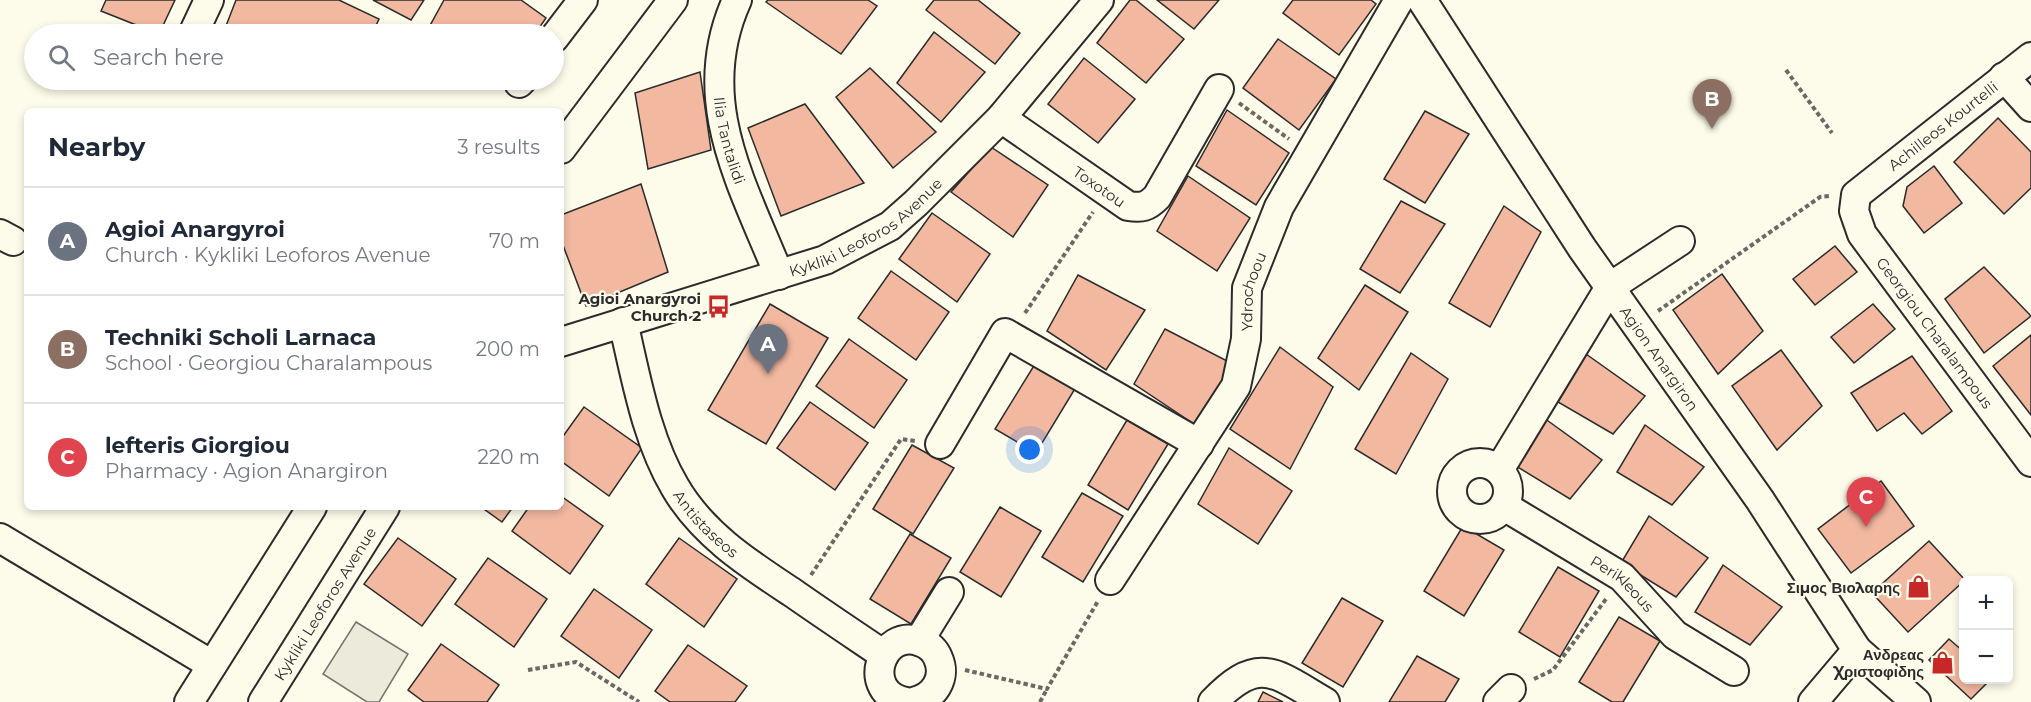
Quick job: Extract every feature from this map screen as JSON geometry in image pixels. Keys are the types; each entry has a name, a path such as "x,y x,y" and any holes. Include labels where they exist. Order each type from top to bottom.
{"street":[{"path":"198,24 209,0"},
{"path":"564,145 673,0"},
{"name":"Ilia Tantalidi","path":"737,0 729,18 719,61 720,110 735,165 779,275"},
{"name":"Kykliki Leoforos Avenue","path":"564,341 825,260 890,226 1001,118 1099,0"},
{"name":"Ydrochoou","path":"1110,580 1236,387 1246,339 1247,288 1279,207 1399,0"},
{"name":"Agion Anargiron","path":"1422,0 1582,248 1760,500 1857,650 1916,702"},
{"path":"561,24 570,4"},
{"name":"Achilleos Kourtelli","path":"1856,195 2031,57"},
{"path":"2004,77 2031,107"},
{"name":"Toxotou","path":"1001,118 1128,206 1149,206 1157,197 1219,89"},
{"name":"Georgiou Charalampous","path":"1856,195 1854,211 1862,234 2031,462"},
{"path":"1499,470 1610,287 1680,241"},
{"name":"Antistaseos","path":"623,322 645,411 659,453 675,488 694,513 735,553 884,654"},
{"path":"940,444 1005,333 1199,444"},
{"path":"1481,463 1499,470 1508,486 1508,496 1504,506 1491,517 1474,518 1459,510 1453,494 1456,476 1472,464 1481,463"},
{"name":"Perikleous","path":"1504,506 1622,577 1675,635 1734,671"},
{"path":"189,702 310,510"},
{"name":"Kykliki Leoforos Avenue","path":"263,702 383,510"},
{"path":"0,538 212,665"},
{"path":"919,641 949,592"},
{"path":"906,702 889,695 882,686 879,665 890,647 909,640 919,641 929,646 937,654 941,665 941,676 937,687 921,701 913,702"},
{"path":"1813,702 1857,650"},
{"path":"1213,702 1231,683 1248,674 1262,672 1276,675 1325,702"}],"path":[{"path":"1786,70 1832,133"},
{"path":"1219,89 1310,153"},
{"path":"1010,336 1107,191"},
{"path":"1637,325 1820,197 1856,195"},
{"path":"797,596 901,439 940,444"},
{"path":"1505,696 1553,670 1622,577"},
{"path":"1040,702 1110,580"},
{"path":"528,670 576,662 639,702"},
{"path":"941,665 1047,688"}],"shaded area":[{"path":"356,622 408,654 379,702 367,702 323,674"}],"building":[{"path":"106,0 175,0 164,24 134,24 101,11"},
{"path":"236,0 339,0 379,19 377,24 227,24"},
{"path":"373,0 424,0 411,20"},
{"path":"444,0 521,0 546,18 542,24 431,24"},
{"path":"768,0 868,0 877,6 841,54 766,2"},
{"path":"934,0 978,0 1020,33 995,64 926,10"},
{"path":"1130,0 1136,0 1184,39 1146,83 1097,43"},
{"path":"1157,0 1219,0 1194,29"},
{"path":"1293,0 1371,0 1376,4 1339,55 1283,13"},
{"path":"934,32 985,72 941,122 897,83"},
{"path":"1278,39 1336,79 1299,130 1243,88"},
{"path":"1084,58 1135,99 1098,143 1048,104"},
{"path":"870,68 936,132 893,168 836,97"},
{"path":"700,72 711,150 648,169 635,93"},
{"path":"805,104 864,183 781,216 748,128"},
{"path":"1227,110 1289,153 1256,205 1196,166"},
{"path":"1425,111 1469,134 1425,203 1384,179"},
{"path":"1998,118 2031,152 2031,188 2004,214 1954,162"},
{"path":"991,147 1048,185 1013,237 951,192"},
{"path":"1934,166 1962,203 1924,233 1903,206 1907,187"},
{"path":"1188,176 1250,218 1217,271 1157,231"},
{"path":"641,184 668,272 586,306 564,248 564,214"},
{"path":"1401,201 1445,224 1400,293 1360,269"},
{"path":"1504,206 1541,232 1490,327 1449,303"},
{"path":"932,213 990,254 957,302 899,259"},
{"path":"1835,246 1857,272 1815,305 1793,279"},
{"path":"1984,267 2031,316 1984,353 1945,299"},
{"path":"891,271 949,312 916,360 858,318"},
{"path":"1722,274 1763,331 1718,374 1673,310"},
{"path":"1078,275 1145,310 1106,370 1047,331"},
{"path":"1365,285 1408,312 1359,390 1318,358"},
{"path":"770,304 828,338 766,444 708,410"},
{"path":"1873,304 1895,329 1854,363 1831,337"},
{"path":"1165,329 1233,364 1194,424 1134,384"},
{"path":"2031,335 2031,415 1993,366"},
{"path":"849,339 907,380 874,428 816,386"},
{"path":"1280,347 1333,387 1290,469 1230,429"},
{"path":"1781,350 1822,406 1777,450 1732,386"},
{"path":"1411,353 1448,379 1396,474 1355,449"},
{"path":"1586,354 1645,396 1613,434 1558,402"},
{"path":"1912,356 1952,411 1922,434 1904,413 1877,431 1851,393"},
{"path":"1035,364 1076,387 1036,453 995,429"},
{"path":"810,402 868,443 835,490 777,448"},
{"path":"584,407 642,448 609,496 564,463 564,435"},
{"path":"1544,418 1602,460 1570,499 1516,466"},
{"path":"1127,420 1168,444 1128,510 1088,485"},
{"path":"1645,425 1704,467 1672,505 1617,472"},
{"path":"912,445 954,468 913,534 873,509"},
{"path":"1229,448 1292,491 1258,544 1198,504"},
{"path":"1881,481 1914,526 1851,573 1818,529"},
{"path":"1082,493 1123,516 1083,582 1042,557"},
{"path":"564,498 603,526 570,574 512,531 527,510 564,510"},
{"path":"1000,507 1041,531 1001,597 960,572"},
{"path":"485,510 511,510 502,522"},
{"path":"1649,516 1708,558 1676,597 1621,563"},
{"path":"1463,526 1504,550 1464,616 1424,591"},
{"path":"910,534 951,558 911,624 870,599"},
{"path":"398,538 456,579 422,626 364,584"},
{"path":"679,538 737,579 704,627 646,584"},
{"name":"Σιμος Βιολαρης","path":"1929,541 1961,576 1959,576 1959,585 1908,632 1872,593"},
{"path":"488,558 547,599 514,647 455,604"},
{"path":"1723,565 1782,607 1750,645 1695,612"},
{"path":"1558,567 1599,591 1560,657 1519,632"},
{"path":"594,589 652,630 619,678 561,636"},
{"path":"1342,598 1383,621 1343,687 1302,663"},
{"path":"1619,617 1660,641 1623,702 1612,702 1579,682"},
{"path":"1949,639 1959,648 1959,684 1986,684 1971,699 1929,660"},
{"path":"441,644 499,685 487,702 424,702 408,690"},
{"path":"688,645 747,686 735,702 670,702 655,691"},
{"path":"1417,656 1459,679 1445,702 1389,702"},
{"path":"1263,692 1283,702 1258,702"}],"place":[{"name":"Techniki Scholi Larnaca","path":"1712,129"},
{"name":"Agioi Anargyroi Church 2","path":"719,307"},
{"name":"Agioi Anargyroi","path":"768,374"},
{"name":"lefteris Giorgiou","path":"1866,527"},
{"name":"Σιμος Βιολαρης","path":"1918,587"},
{"name":"Ανδρεας Χριστοφιδης","path":"1942,663"}]}
